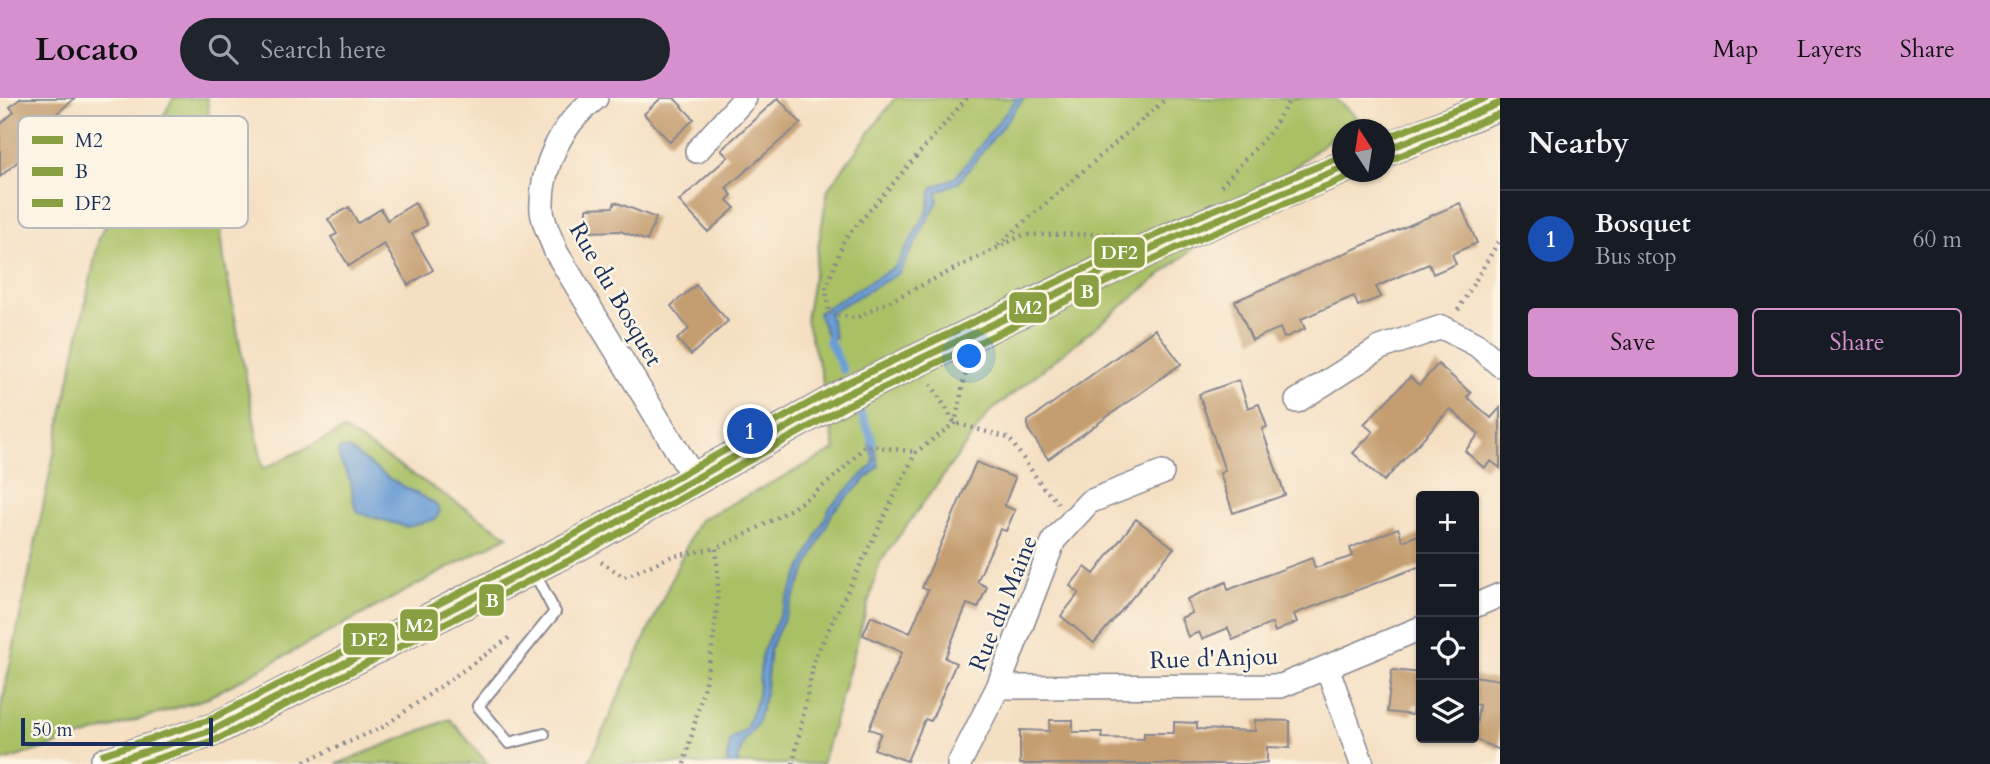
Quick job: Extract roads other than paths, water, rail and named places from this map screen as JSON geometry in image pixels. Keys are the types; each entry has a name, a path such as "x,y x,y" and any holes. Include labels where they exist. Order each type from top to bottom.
{"street":[{"name":"Rue du Bosquet","path":"596,98 577,112 548,160 542,213 556,253 694,478"},
{"path":"697,151 745,98"},
{"path":"1395,146 1500,103"},
{"path":"106,764 214,730 575,546 843,396 1173,238 1332,172"},
{"path":"1297,401 1380,348 1442,327 1477,345 1500,365"},
{"name":"Rue du Maine","path":"959,764 998,687 1054,540 1089,502 1162,473"},
{"path":"1479,604 1500,596"},
{"name":"Rue d'Anjou","path":"998,687 1281,686 1416,630"},
{"path":"1327,667 1362,764"}],"lane":[{"path":"531,568 555,612 478,706 509,744 544,734"}],"water":[{"path":"1017,98 1024,98 959,182 937,192 938,201 899,273 829,313 835,338 829,340 818,313 896,266 928,210 932,188 956,177"},
{"path":"873,442 879,466 833,511 770,649 765,696 757,724 743,743 737,764 727,764 730,739 746,729 758,696 762,653 830,507 872,466 874,460 869,444"},
{"path":"339,449 349,449 390,479 434,503 440,511 436,519 407,527 359,513 350,480 339,457"}],"waterway":[{"path":"829,340 843,370"},
{"path":"861,413 873,442"}],"place":[{"name":"Bosquet","path":"750,431"}]}
